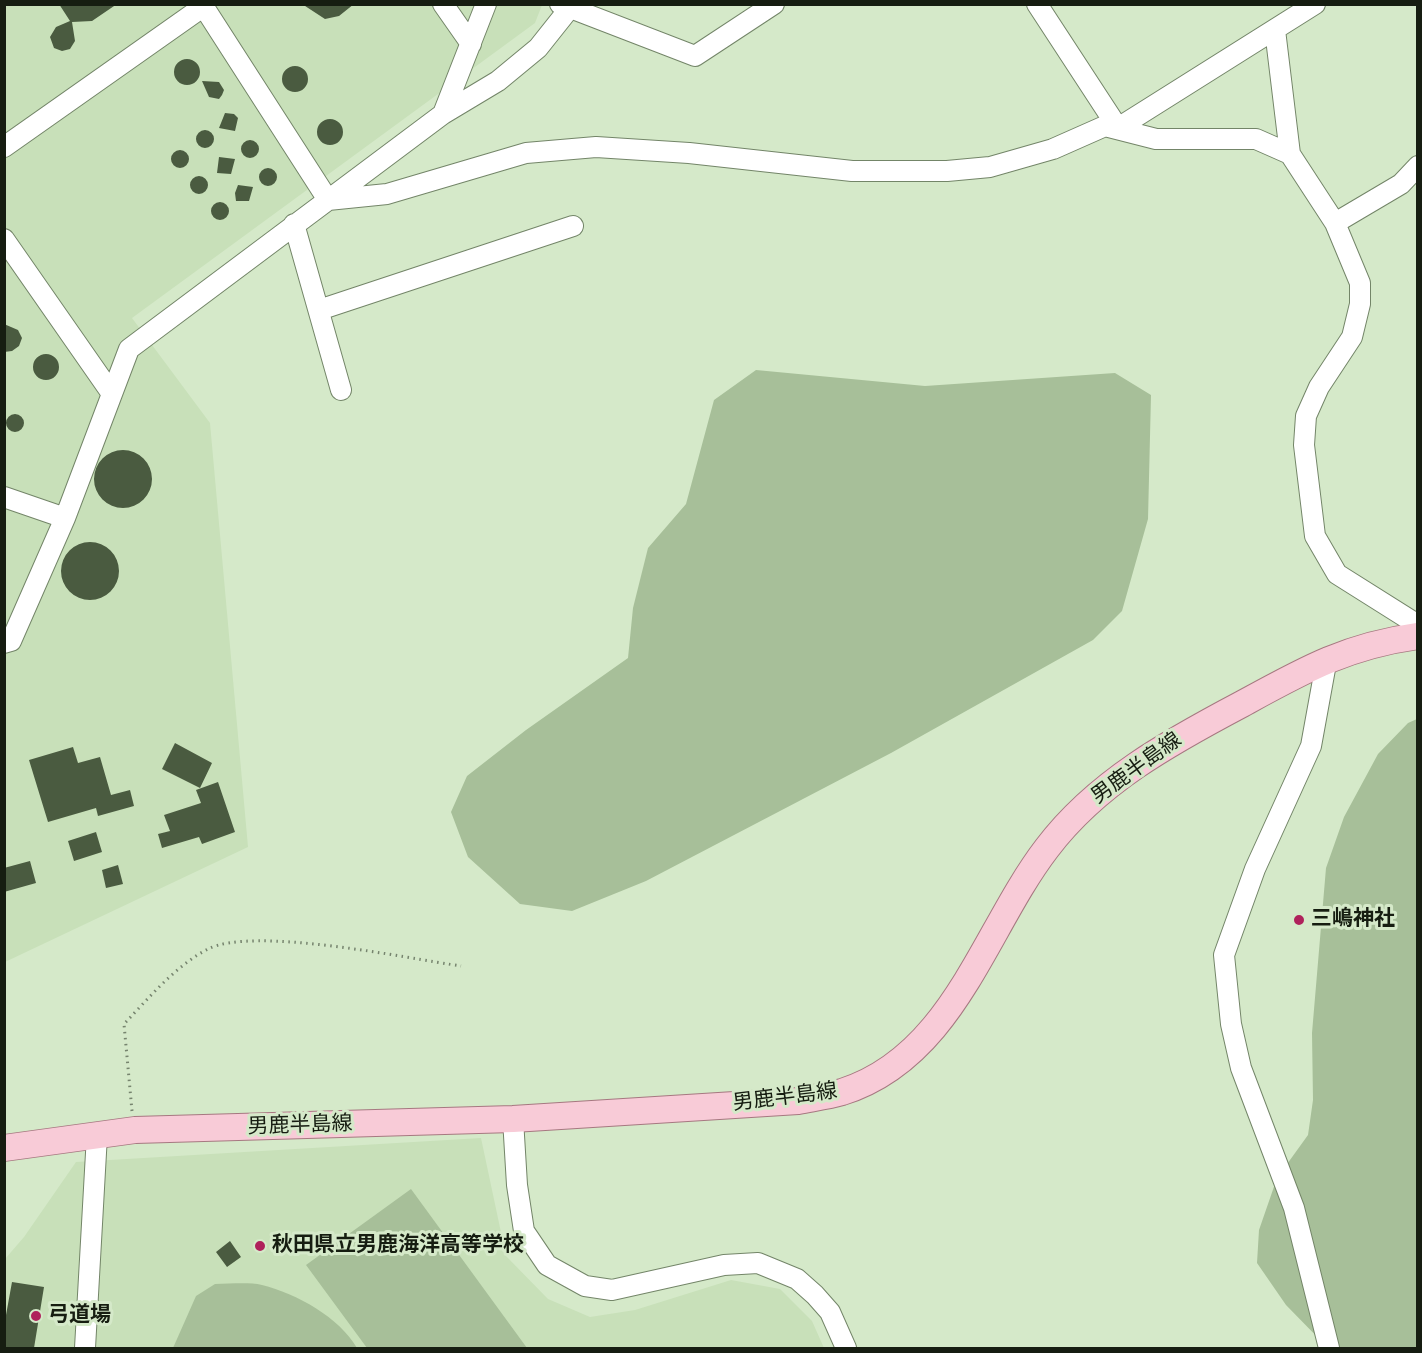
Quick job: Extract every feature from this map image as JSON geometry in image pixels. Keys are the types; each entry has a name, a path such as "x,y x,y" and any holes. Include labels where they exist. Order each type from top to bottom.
{"main road":[{"name":"男鹿半島線","path":"4,1148 135,1131 513,1119 798,1101 843,1092 879,1074 912,1051 940,1020 958,996 1016,895 1048,847 1099,792 1177,738 1327,658 1379,641 1418,636"}],"street":[{"path":"443,4 471,44"},
{"path":"442,114 486,4"},
{"path":"4,643 11,641 65,518 129,349 442,114 498,81 538,48 568,6 695,56 774,4"},
{"path":"1037,4 1118,128"},
{"path":"1118,128 1315,4"},
{"path":"4,147 203,5 328,200"},
{"path":"1275,30 1290,154 1335,223 1360,283 1360,304 1352,337 1319,387 1306,416 1304,445 1315,536 1338,574 1418,625"},
{"path":"328,200 387,194 526,153 596,147 689,153 852,171 947,171 990,166 1053,149 1105,126 1118,128 1133,136 1156,139 1256,139 1290,154"},
{"path":"1335,223 1401,184 1418,166"},
{"path":"294,224 341,390"},
{"path":"319,310 573,226"},
{"path":"4,239 112,394"},
{"path":"4,496 65,518"},
{"path":"1327,658 1311,746 1256,869 1224,955 1231,1024 1241,1068 1294,1208 1329,1348"},
{"path":"513,1119 517,1185 524,1231 547,1265 585,1286 612,1290 724,1265 758,1263 797,1279 815,1295 830,1312 846,1348"},
{"path":"85,1348 97,1135"}],"path":[{"path":"135,1131 124,1024 161,985 210,948 233,941 277,940 461,966"}],"shaded area":[{"path":"5,5 542,5 535,23 132,318 210,423 248,847 5,962"},
{"path":"756,370 925,386 1115,373 1151,395 1148,519 1122,611 1093,640 891,753 646,881 572,911 520,904 468,857 451,812 467,776 526,730 628,658 633,608 648,548 686,504 714,400"},
{"path":"1417,719 1417,1348 1328,1348 1286,1305 1257,1263 1259,1230 1277,1178 1308,1135 1313,1100 1312,1033 1326,868 1344,817 1378,754 1408,723"},
{"name":"秋田県立男鹿海洋高等学校","path":"481,1138 506,1256 548,1299 590,1317 635,1310 731,1280 780,1289 812,1321 824,1348 5,1348 5,1259 24,1237 76,1162"},
{"path":"411,1189 527,1348 367,1348 306,1265"},
{"path":"215,1284 257,1284 289,1294 328,1317 339,1326 357,1348 173,1348 196,1296"}],"building":[{"path":"59,4 117,4 92,21 72,22 75,41 70,49 62,51 54,48 50,37 56,27 70,21"},
{"path":"302,4 354,4 339,16 325,19"},
{"path":"187,59 196,63 200,72 196,81 187,85 178,81 174,72 178,63"},
{"path":"295,66 304,70 308,79 304,88 295,92 286,88 282,79 286,70"},
{"path":"202,81 219,82 224,90 219,99 209,97"},
{"path":"225,113 234,114 238,118 235,131 219,128"},
{"path":"330,119 339,123 343,132 339,141 330,145 321,141 317,132 321,123"},
{"path":"201,130 209,130 214,135 212,146 201,148 196,143 196,135"},
{"path":"250,140 257,142 259,149 257,156 250,158 243,156 241,149 243,142"},
{"path":"180,150 186,153 189,159 186,165 180,168 174,165 171,159 174,153"},
{"path":"219,157 235,159 231,174 217,173"},
{"path":"268,168 276,173 277,177 272,185 268,186 260,181 259,177 264,169"},
{"path":"195,176 203,176 208,181 206,192 195,194 190,189 190,181"},
{"path":"238,185 253,187 249,201 236,201 235,193"},
{"path":"220,202 228,207 229,211 224,219 220,220 212,215 211,211 216,203"},
{"path":"4,324 18,330 22,338 19,346 12,351 4,352"},
{"path":"46,354 55,358 59,367 55,376 46,380 37,376 33,367 37,358"},
{"path":"15,414 21,417 24,423 21,429 15,432 9,429 6,423 9,417"},
{"path":"117,450 129,450 144,458 152,473 152,485 144,500 129,508 117,508 102,500 94,485 94,473 102,458"},
{"path":"84,542 96,542 111,550 119,565 119,577 111,592 96,600 84,600 69,592 61,577 61,565 69,550"},
{"path":"175,743 212,763 200,788 162,769"},
{"path":"73,747 78,763 100,757 111,795 130,790 134,806 98,816 96,808 48,822 29,760"},
{"path":"218,782 235,832 202,844 199,837 162,848 158,834 170,831 164,815 201,803 196,790"},
{"path":"96,832 102,852 74,861 68,841"},
{"path":"30,861 36,883 4,892 4,868"},
{"path":"118,865 123,884 106,888 102,870"},
{"path":"230,1241 241,1257 227,1267 216,1252"},
{"name":"弓道場","path":"12,1282 44,1287 34,1348 4,1348 4,1326"}],"place":[{"name":"三嶋神社","path":"1299,920"},
{"name":"秋田県立男鹿海洋高等学校","path":"260,1246"},
{"name":"弓道場","path":"36,1316"}]}
